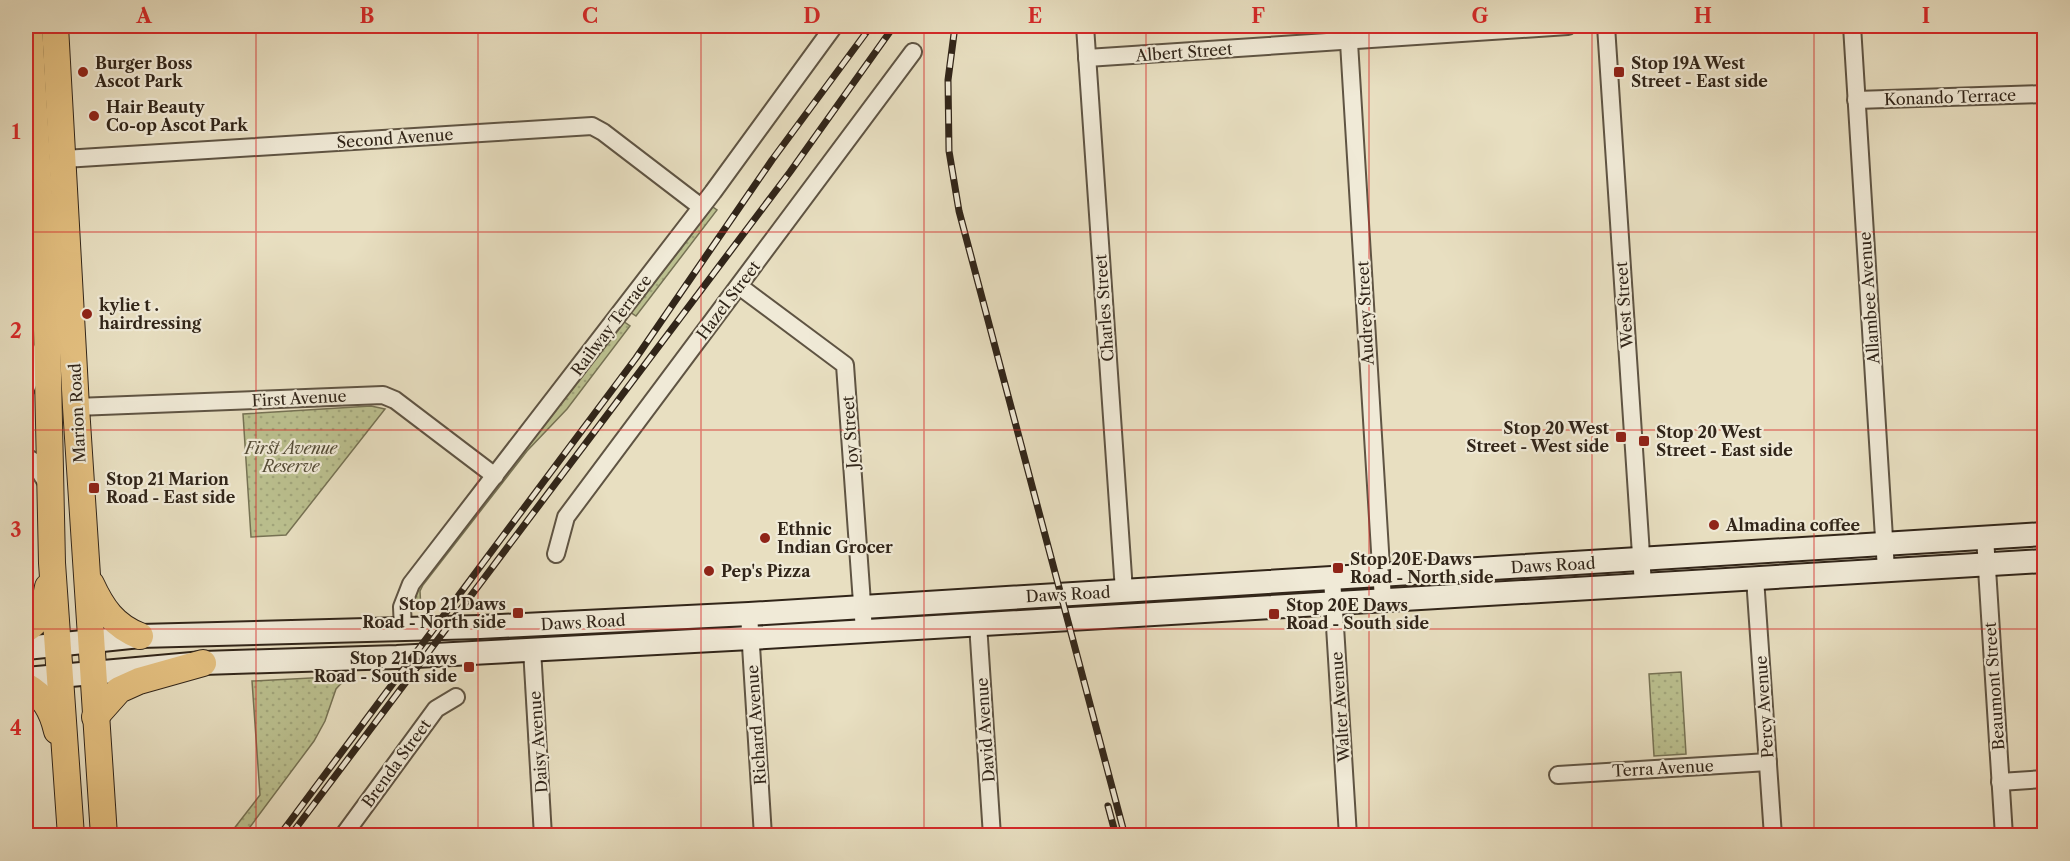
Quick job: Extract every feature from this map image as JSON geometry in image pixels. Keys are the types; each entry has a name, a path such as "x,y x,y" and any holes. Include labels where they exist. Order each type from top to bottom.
{"main road":[{"name":"Marion Road","path":"28,26 30,119 47,336 52,563 71,836"},
{"name":"Marion Road","path":"55,26 76,408 104,836"},
{"name":"Daws Road","path":"26,648 140,636 403,629 749,614 2044,534"},
{"name":"Daws Road","path":"26,679 202,663 532,650 750,638 2044,561"},
{"path":"26,629 36,623 44,611 52,563"},
{"path":"87,575 110,617 119,625 140,636"},
{"path":"96,717 118,690 139,681 202,663"},
{"path":"26,686 39,693 55,720 64,757"}],"street":[{"name":"Railway Terrace","path":"403,629 402,607 411,584 701,207 834,26"},
{"name":"Charles Street","path":"1085,26 1124,591"},
{"name":"Albert Street","path":"1087,58 1349,33 1568,26"},
{"name":"West Street","path":"1606,26 1643,585"},
{"name":"Allambee Avenue","path":"1852,26 1886,570"},
{"name":"Audrey Street","path":"1349,33 1383,600"},
{"name":"Hazel Street","path":"556,554 566,517 913,52"},
{"name":"Konando Terrace","path":"1856,100 2044,94"},
{"path":"30,119 61,117"},
{"name":"Second Avenue","path":"64,159 592,126 701,207"},
{"name":"Joy Street","path":"739,286 845,365 864,631"},
{"path":"26,389 47,336"},
{"name":"First Avenue","path":"76,408 383,395 395,400 495,476"},
{"path":"26,457 33,462 50,488"},
{"name":"Beaumont Street","path":"1985,537 2004,836"},
{"name":"Walter Avenue","path":"1332,578 1348,836"},
{"name":"Percy Avenue","path":"1755,578 1773,836"},
{"name":"Richard Avenue","path":"749,614 763,836"},
{"name":"David Avenue","path":"978,624 992,836"},
{"name":"Daisy Avenue","path":"532,650 543,836"},
{"name":"Brenda Street","path":"343,836 436,709 456,697"},
{"name":"Terra Avenue","path":"1558,775 1768,762"},
{"path":"2000,782 2044,779"}],"green space":[{"path":"710,205 717,210 636,316 630,312"},
{"path":"623,321 630,326 567,409 527,451 423,585 420,591 421,610 411,610 413,592"},
{"name":"First Avenue Reserve","path":"371,406 385,409 286,535 251,537 243,414"},
{"path":"1681,672 1686,754 1654,756 1649,674"},
{"path":"348,676 336,689 325,721 314,741 244,835 229,835 260,795 252,681"}],"railway":[{"path":"279,836 636,358 772,160 871,26"},
{"path":"290,836 790,172 894,26"},
{"path":"955,26 948,80 949,151 959,211 1125,836"},
{"path":"1108,806 1116,836"}],"place":[{"name":"Burger Boss Ascot Park","path":"83,72"},
{"name":"Stop 19A West Street - East side","path":"1619,72"},
{"name":"Hair Beauty Co-op Ascot Park","path":"94,116"},
{"name":"kylie t . hairdressing","path":"87,314"},
{"name":"Stop 20 West Street - West side","path":"1621,437"},
{"name":"Stop 20 West Street - East side","path":"1644,441"},
{"name":"Stop 21 Marion Road - East side","path":"94,488"},
{"name":"Almadina coffee","path":"1714,525"},
{"name":"Ethnic Indian Grocer","path":"765,538"},
{"name":"Stop 20E Daws Road - North side","path":"1338,568"},
{"name":"Pep's Pizza","path":"709,571"},
{"name":"Stop 21 Daws Road - North side","path":"518,613"},
{"name":"Stop 20E Daws Road - South side","path":"1274,614"},
{"name":"Stop 21 Daws Road - South side","path":"469,667"}]}
